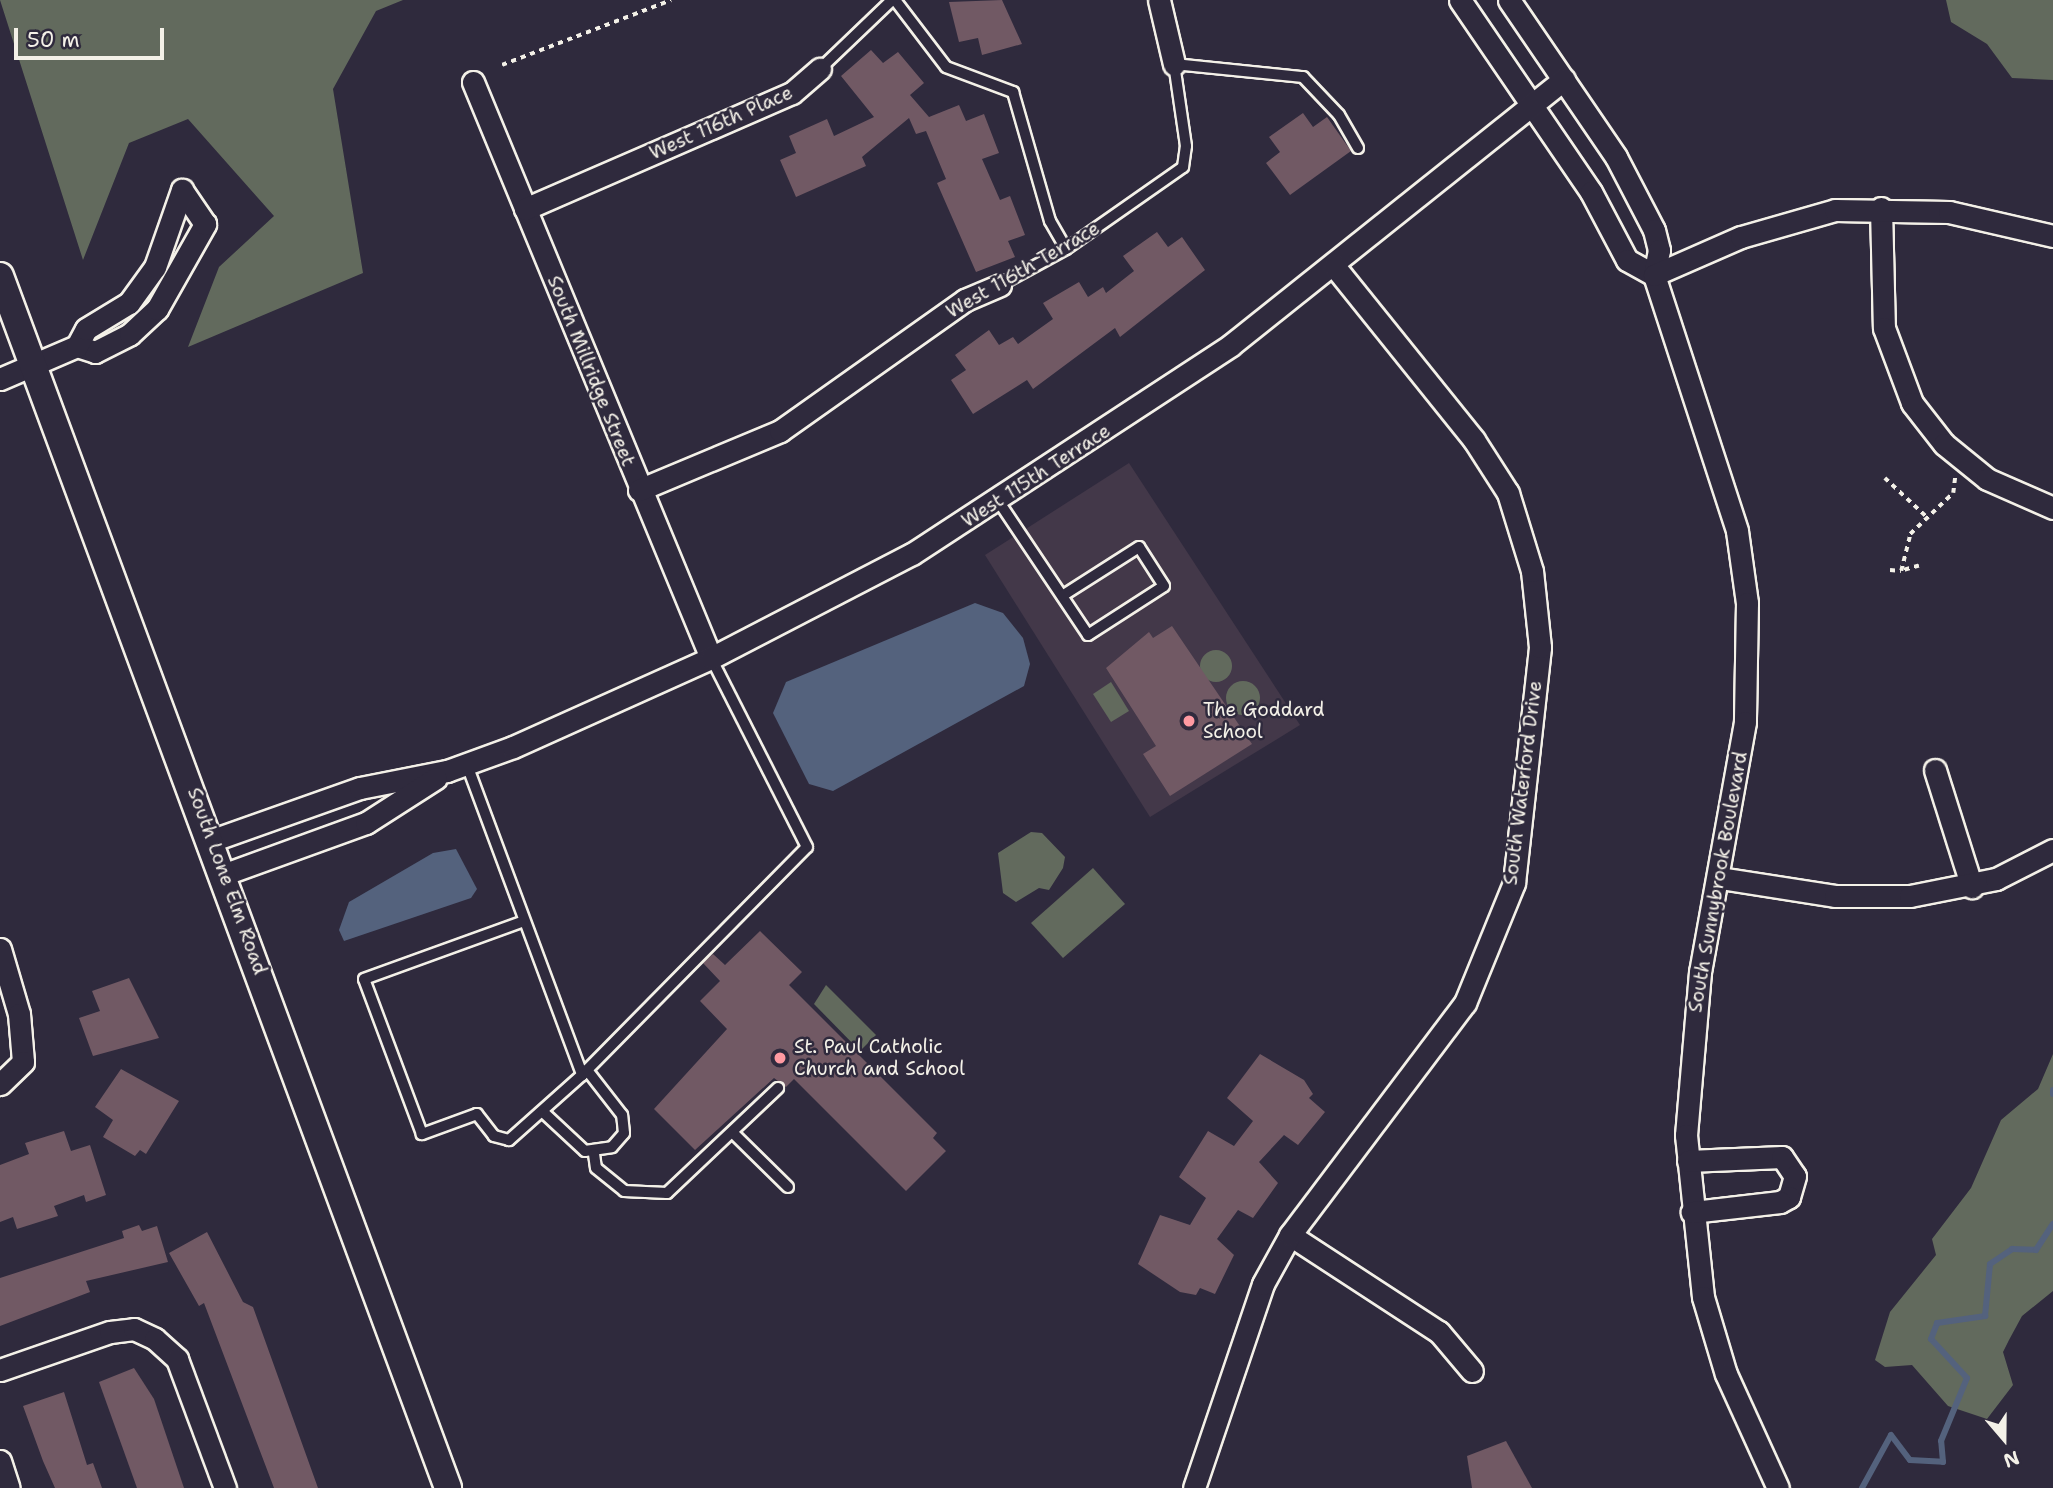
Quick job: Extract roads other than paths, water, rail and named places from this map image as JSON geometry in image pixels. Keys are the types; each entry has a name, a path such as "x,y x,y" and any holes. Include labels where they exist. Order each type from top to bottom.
{"street":[{"name":"West 116th Terrace","path":"1159,0 1174,64"},
{"path":"1460,0 1531,104 1627,260 1654,275 1787,222 1881,208 1949,212 2053,236"},
{"name":"South Sunnybrook Boulevard","path":"1509,0 1564,79 1645,209 1659,250 1654,275 1728,489 1747,603 1745,722 1688,1059 1688,1161 1703,1297 1726,1374 1778,1488"},
{"name":"West 116th Place","path":"525,209 792,93 820,69"},
{"name":"West 115th Terrace","path":"225,874 366,823 457,768 711,658 999,502 1157,398 1334,266 1564,79"},
{"name":"South Millridge Street","path":"473,82 639,490 711,658"},
{"path":"0,379 77,346 86,329 129,303 155,267 182,190 205,224 157,309 130,334 95,352 77,346"},
{"path":"1881,208 1884,328 1912,403 1944,444 1981,474 2053,508"},
{"name":"South Waterford Drive","path":"1194,1488 1235,1354 1290,1234 1465,1003 1514,883 1540,647 1532,571 1508,493 1474,440 1334,266"},
{"name":"South Lone Elm Road","path":"0,276 225,874 448,1488"},
{"name":"West 116th Terrace","path":"639,490 780,431 965,300 1000,285"},
{"name":"West 115th Terrace","path":"212,840 360,788 457,768"},
{"path":"1935,770 1972,887"},
{"path":"1720,878 1855,898 1972,887 2053,850"},
{"path":"0,949 19,1014 23,1062 0,1084"},
{"path":"1688,1161 1782,1157 1795,1176 1789,1196 1780,1202 1692,1212"},
{"path":"1290,1234 1429,1325 1472,1371"},
{"path":"0,1370 134,1329 177,1359 225,1488"},
{"path":"0,1461 9,1488"}],"lane":[{"name":"West 116th Place","path":"820,69 893,0"},
{"path":"893,0 946,68 1013,92 1050,221 1066,249"},
{"path":"1174,64 1304,77 1339,116 1358,148"},
{"name":"West 116th Terrace","path":"1000,285 1066,249 1183,167 1186,146 1174,64"},
{"path":"999,502 1088,635 1164,586 1139,547 1062,596"},
{"path":"524,921 364,979 422,1134 477,1114 494,1136 509,1140 585,1073 807,848 711,658"},
{"path":"457,768 524,921 585,1073 625,1125 612,1147 594,1154"},
{"path":"543,1112 594,1154 596,1168 610,1182 646,1197 683,1183 778,1088"},
{"path":"733,1133 788,1187"}],"water":[{"path":"975,603 1003,613 1023,638 1030,664 1024,686 833,791 809,784 773,713 786,682"},
{"path":"456,849 477,889 471,898 344,941 339,930 349,902 433,853"}],"waterway":[{"path":"1862,1488 1891,1435 1910,1460 1943,1462 1941,1441 1967,1378 1931,1339 1937,1323 1985,1316 1990,1264 2012,1249 2036,1250 2053,1224"}],"place":[{"name":"The Goddard School","path":"1189,721"},
{"name":"St. Paul Catholic Church and School","path":"780,1058"}]}
